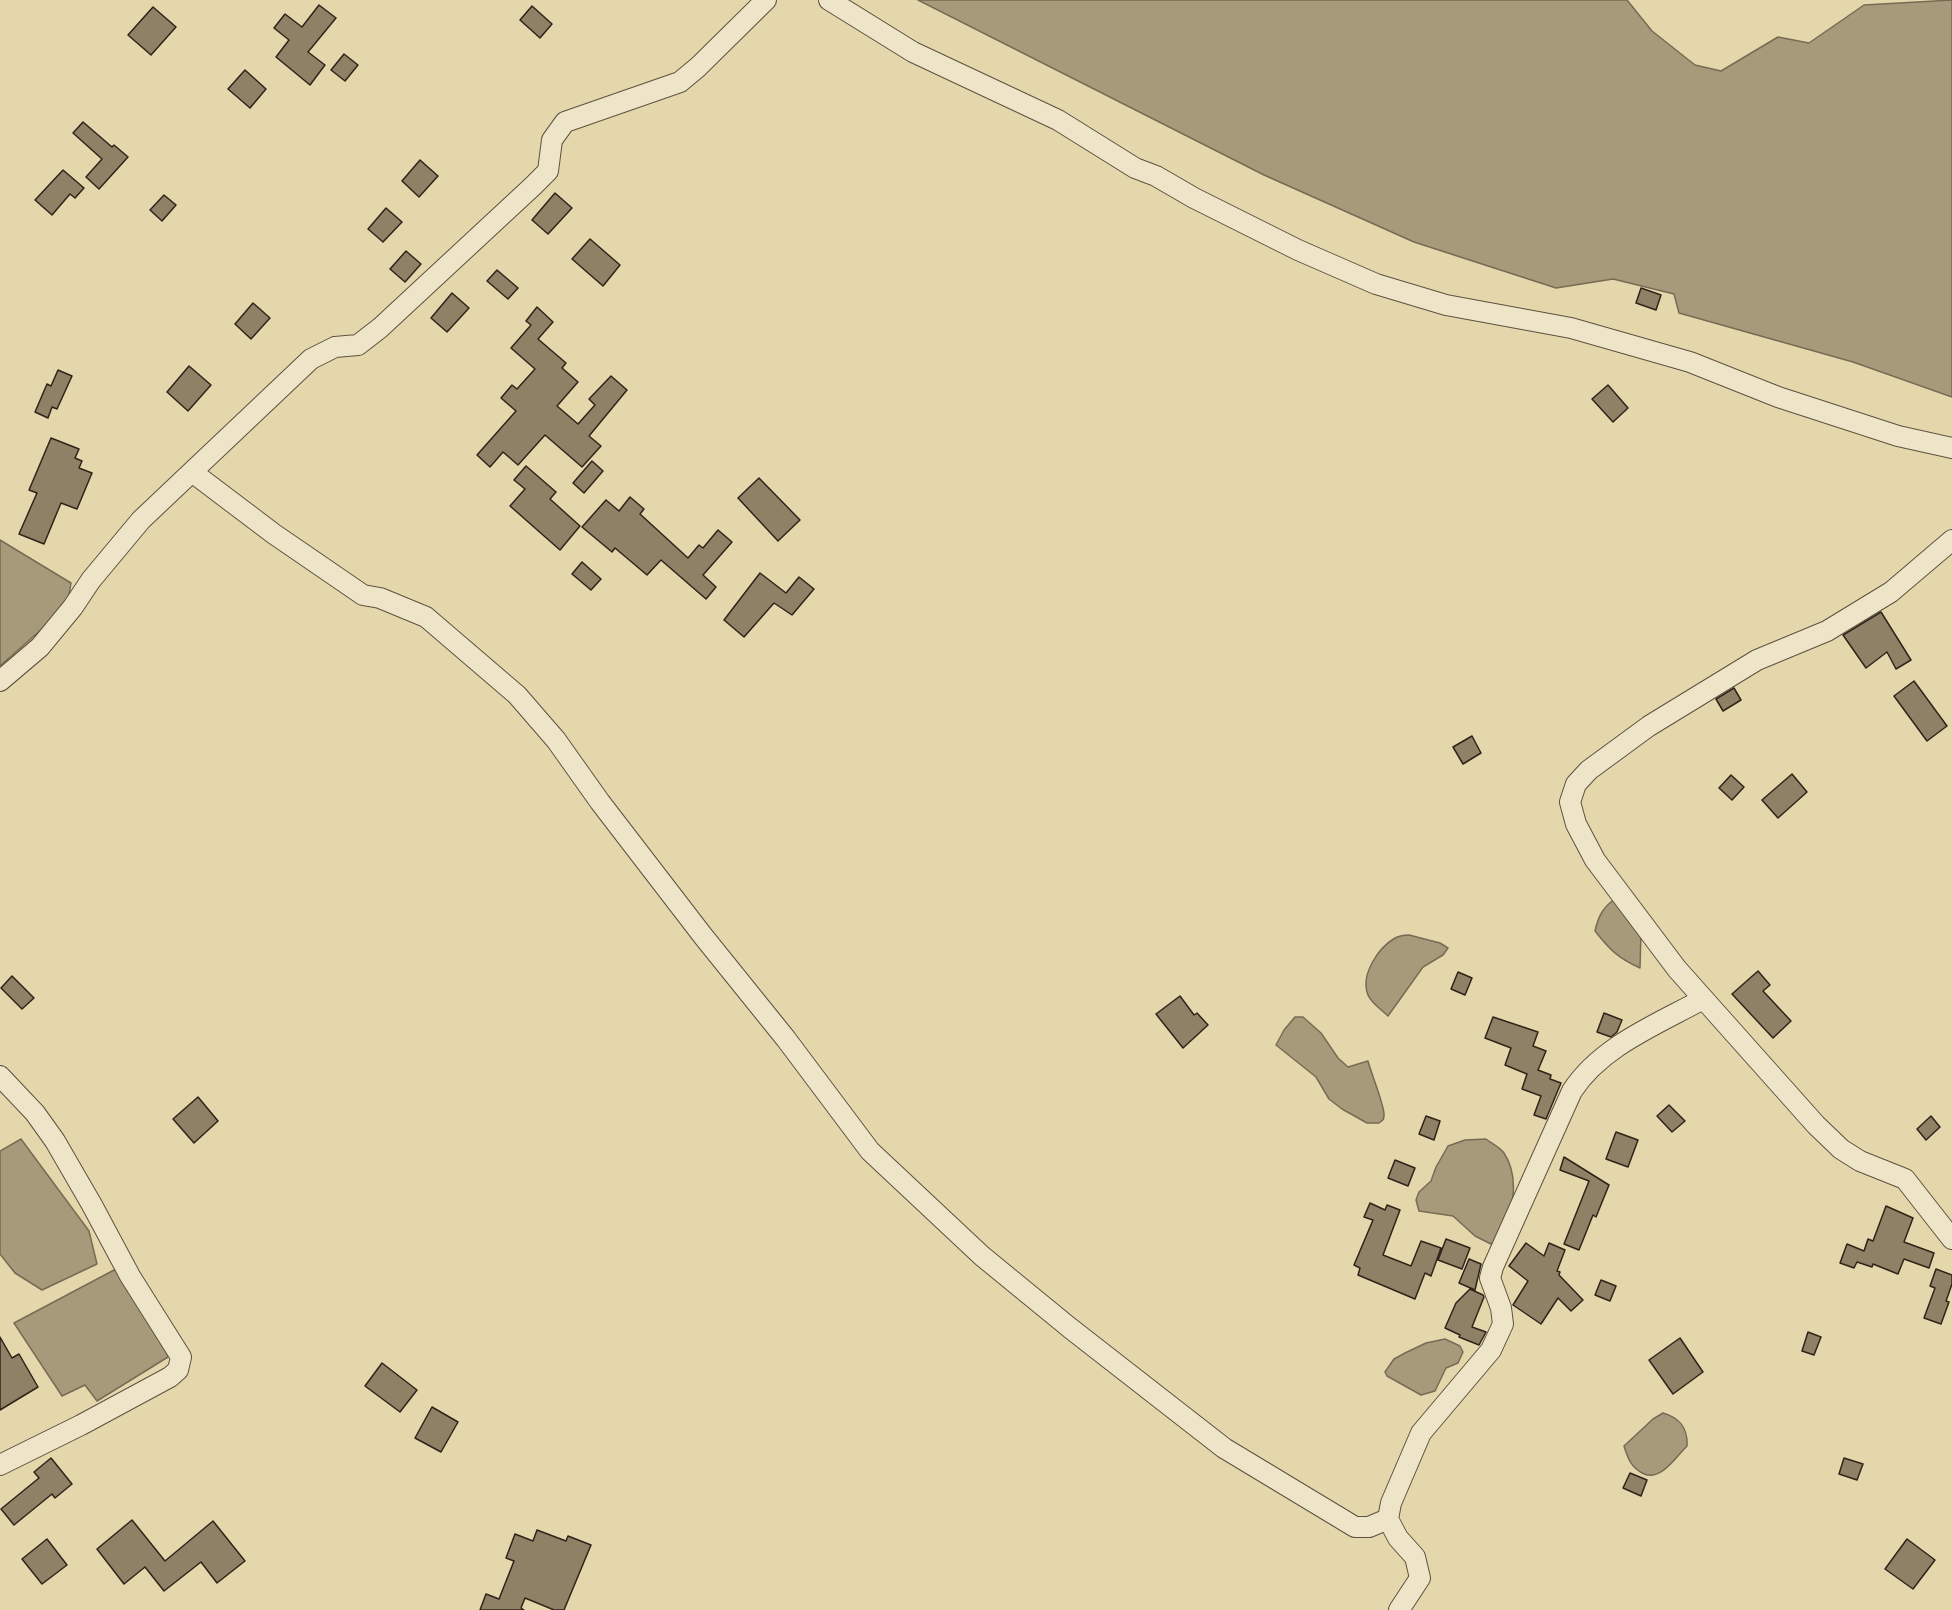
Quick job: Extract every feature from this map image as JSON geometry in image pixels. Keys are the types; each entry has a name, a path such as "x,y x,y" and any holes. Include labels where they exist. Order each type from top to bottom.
{"street":[{"path":"0,681 40,647 141,520 311,359 335,347 358,345 380,328 533,186 548,171 552,140 565,122 680,82 766,0"},
{"path":"829,0 913,52 1058,120 1136,168 1156,176 1194,198 1298,250 1376,284 1446,305 1571,328 1690,362 1778,397 1898,436 1952,448"},
{"path":"192,472 274,534 363,595 380,598 426,618 517,695 556,740 614,820 786,1039 870,1151 982,1256 1224,1448 1355,1527 1369,1527 1388,1519"},
{"path":"1952,540 1891,592 1827,631 1757,660 1649,726 1588,770 1576,784 1570,802 1576,824 1595,860 1677,969 1703,999 1816,1125 1841,1149 1860,1161 1905,1179 1952,1239"},
{"path":"1399,1610 1419,1578 1415,1557 1398,1538 1388,1519 1391,1503 1421,1433 1491,1350 1503,1324 1501,1308 1490,1278 1493,1267 1572,1091 1583,1073 1627,1040 1703,999"},
{"path":"0,1076 35,1113 56,1141 130,1276 181,1357 178,1370 170,1377 0,1466"}],"shaded area":[{"path":"918,0 1627,0 1652,31 1695,65 1721,71 1778,37 1809,43 1864,5 1952,0 1952,397 1853,362 1679,313 1674,294 1613,279 1556,288 1414,242 1264,175"},
{"path":"0,540 71,583 67,607 0,666"},
{"path":"1615,899 1641,933 1640,968 1615,953 1595,931 1607,905"},
{"path":"1409,935 1440,943 1448,948 1443,955 1423,967 1388,1016 1369,998 1366,979 1372,963 1382,948 1397,937"},
{"path":"1295,1017 1303,1017 1321,1033 1338,1058 1348,1067 1368,1061 1384,1115 1379,1123 1367,1123 1342,1109 1329,1099 1316,1077 1276,1045 1284,1030"},
{"path":"21,1139 89,1231 97,1264 42,1290 15,1273 0,1254 0,1151"},
{"path":"1486,1139 1504,1153 1509,1163 1513,1185 1511,1207 1505,1229 1501,1239 1491,1244 1475,1236 1453,1216 1419,1211 1416,1200 1419,1192 1431,1181 1448,1146 1465,1140"},
{"path":"116,1269 165,1344 168,1357 97,1401 85,1385 62,1396 14,1323"},
{"path":"1445,1339 1460,1346 1463,1352 1458,1363 1446,1368 1435,1391 1421,1395 1387,1376 1385,1372 1394,1359 1426,1343"},
{"path":"1663,1413 1682,1425 1686,1434 1687,1446 1661,1472 1655,1475 1642,1473 1632,1465 1624,1446 1653,1419"}],"building":[{"path":"319,5 336,18 308,52 325,65 310,85 276,57 289,40 274,28 285,14 302,27"},
{"path":"532,6 552,24 540,38 520,20"},
{"path":"153,7 176,27 151,55 128,35"},
{"path":"344,54 358,65 345,81 331,70"},
{"path":"245,70 266,89 250,108 228,89"},
{"path":"83,122 112,147 114,145 128,157 99,189 86,177 102,159 73,133"},
{"path":"420,160 438,176 419,197 402,181"},
{"path":"63,170 84,188 75,198 70,194 52,215 35,200"},
{"path":"555,193 572,208 548,234 532,220"},
{"path":"164,195 176,205 162,221 150,210"},
{"path":"386,208 402,222 383,242 368,229"},
{"path":"590,239 620,265 603,286 572,259"},
{"path":"406,251 421,264 405,282 390,269"},
{"path":"497,270 518,288 508,299 487,281"},
{"path":"1641,288 1661,295 1656,310 1636,303"},
{"path":"452,293 469,308 447,332 431,318"},
{"path":"253,303 270,318 251,339 235,324"},
{"path":"537,307 553,322 538,339 566,363 562,368 578,382 557,406 578,424 595,405 589,399 611,376 627,390 589,436 601,446 582,467 545,435 518,465 503,452 490,467 477,455 516,411 501,398 512,385 517,389 535,369 511,348 531,325 526,321"},
{"path":"189,366 211,385 188,411 167,392"},
{"path":"58,370 72,376 57,409 52,407 48,418 35,412 47,384 51,386"},
{"path":"1608,385 1628,408 1613,422 1592,399"},
{"path":"51,438 79,449 75,458 82,461 79,468 92,473 77,509 61,503 44,544 19,534 37,493 29,490"},
{"path":"592,461 603,471 584,493 573,483"},
{"path":"526,466 556,492 550,499 580,526 560,550 510,506 525,489 514,480"},
{"path":"759,478 800,520 778,541 738,498"},
{"path":"630,497 644,509 640,514 688,558 699,545 703,548 718,530 732,542 703,575 716,587 706,599 661,560 647,575 615,548 612,552 582,527 606,500 619,511"},
{"path":"582,562 601,579 591,590 572,574"},
{"path":"760,573 786,593 799,577 814,589 792,615 774,603 744,637 724,620"},
{"path":"1881,612 1911,660 1896,669 1887,652 1866,668 1843,635"},
{"path":"1914,681 1947,726 1927,741 1894,696"},
{"path":"1734,688 1741,700 1723,711 1716,699"},
{"path":"1472,736 1481,753 1463,764 1453,747"},
{"path":"1792,774 1807,792 1778,818 1762,800"},
{"path":"1731,775 1744,787 1732,800 1719,788"},
{"path":"1758,971 1770,985 1763,991 1791,1021 1773,1038 1732,994"},
{"path":"1458,972 1472,978 1465,995 1451,989"},
{"path":"12,976 34,998 22,1009 1,988"},
{"path":"1180,996 1194,1015 1197,1013 1208,1025 1183,1048 1156,1014"},
{"path":"1604,1013 1622,1020 1617,1032 1611,1037 1597,1032"},
{"path":"1493,1017 1538,1032 1533,1046 1546,1051 1538,1070 1551,1075 1550,1079 1561,1083 1546,1119 1534,1115 1541,1096 1522,1089 1527,1074 1505,1065 1511,1048 1485,1038"},
{"path":"198,1097 218,1121 194,1143 173,1119"},
{"path":"1669,1105 1685,1121 1672,1132 1657,1116"},
{"path":"1426,1116 1440,1121 1434,1140 1419,1134"},
{"path":"1931,1116 1940,1127 1926,1140 1917,1129"},
{"path":"1616,1132 1638,1140 1628,1167 1606,1159"},
{"path":"1564,1157 1609,1185 1596,1217 1593,1215 1579,1250 1564,1244 1589,1181 1560,1170"},
{"path":"1395,1160 1415,1168 1408,1186 1388,1178"},
{"path":"1370,1203 1385,1210 1387,1205 1400,1210 1383,1255 1411,1266 1421,1241 1441,1248 1431,1276 1425,1273 1415,1299 1358,1275 1360,1268 1354,1265 1373,1220 1364,1217"},
{"path":"1886,1206 1913,1218 1904,1242 1934,1253 1929,1268 1904,1259 1898,1274 1873,1264 1872,1267 1857,1262 1854,1268 1840,1263 1847,1244 1864,1251 1868,1239 1873,1241"},
{"path":"1446,1239 1470,1248 1462,1269 1438,1260"},
{"path":"1526,1243 1544,1256 1549,1243 1565,1250 1557,1271 1583,1300 1571,1311 1558,1298 1541,1324 1513,1305 1528,1281 1509,1266"},
{"path":"1469,1259 1481,1264 1475,1290 1459,1283"},
{"path":"1936,1269 1952,1275 1952,1284 1946,1301 1949,1302 1941,1324 1924,1318 1935,1288 1930,1286"},
{"path":"1601,1280 1616,1286 1610,1301 1595,1295"},
{"path":"1470,1289 1484,1297 1472,1327 1486,1332 1479,1345 1445,1328 1456,1303"},
{"path":"1808,1332 1821,1337 1814,1355 1802,1351"},
{"path":"0,1337 12,1358 19,1354 38,1387 0,1410"},
{"path":"1680,1338 1703,1372 1673,1394 1649,1360"},
{"path":"382,1363 417,1390 400,1412 365,1386"},
{"path":"432,1407 458,1422 441,1452 415,1438"},
{"path":"51,1458 72,1484 55,1498 52,1494 14,1525 1,1509 39,1478 34,1472"},
{"path":"1844,1458 1863,1464 1857,1480 1839,1474"},
{"path":"1630,1473 1647,1480 1641,1496 1623,1488"},
{"path":"132,1520 165,1561 213,1521 245,1561 217,1583 201,1562 164,1591 145,1567 124,1584 97,1549"},
{"path":"537,1530 566,1541 568,1536 591,1545 564,1610 554,1610 525,1598 521,1608 524,1610 480,1610 486,1594 499,1599 514,1561 506,1558 515,1534 533,1541"},
{"path":"47,1539 67,1565 42,1584 22,1559"},
{"path":"1907,1539 1935,1560 1913,1589 1885,1569"}]}
